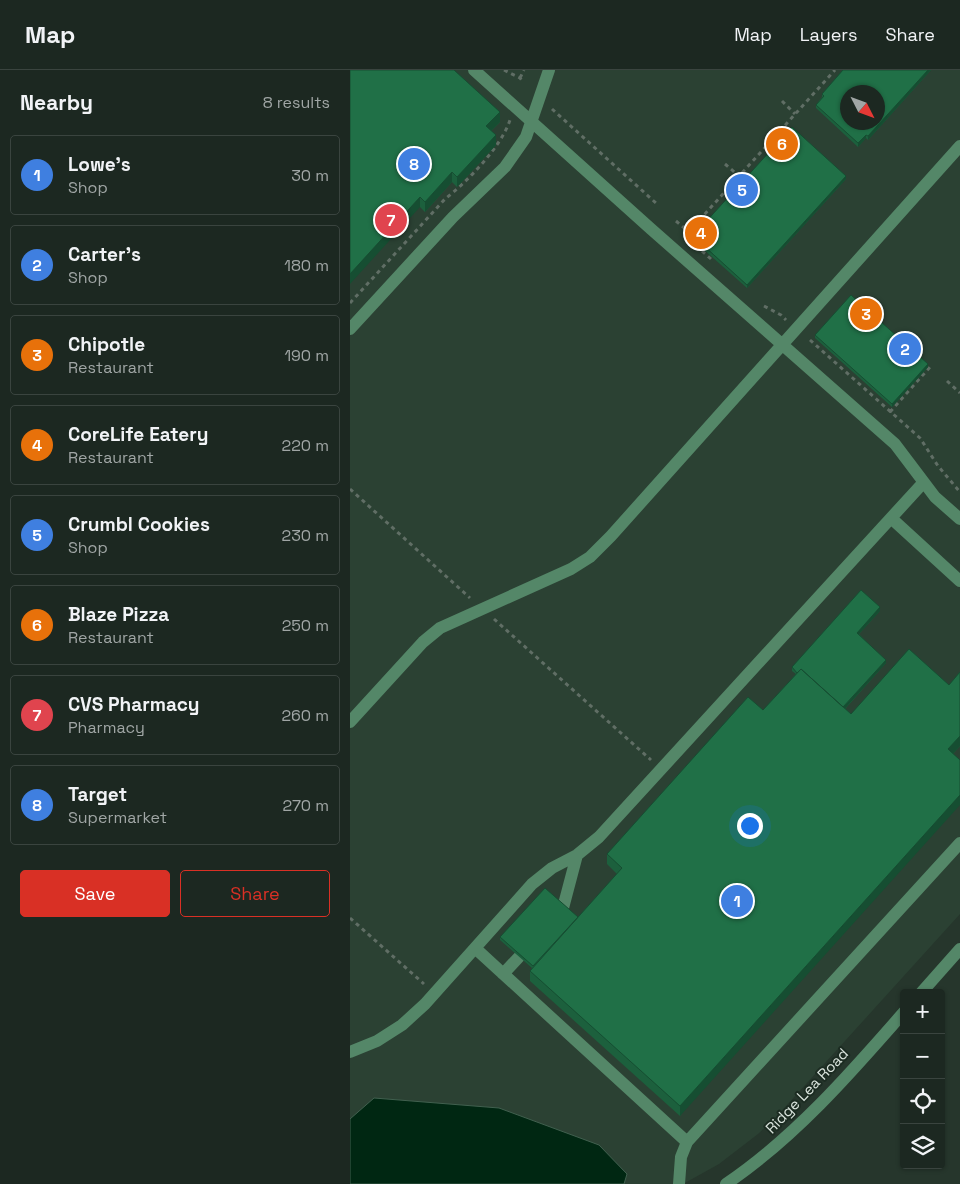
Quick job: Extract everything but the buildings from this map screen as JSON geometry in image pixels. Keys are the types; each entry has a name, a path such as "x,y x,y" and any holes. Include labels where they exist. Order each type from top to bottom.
{"street":[{"path":"474,70 895,444 935,497 960,519"},
{"path":"350,329 452,217 505,168 526,137 549,70"},
{"path":"350,722 423,642 440,628 571,570 590,557 960,146"},
{"path":"350,1052 377,1041 402,1025 425,1004 532,884 552,868 578,855 599,837 923,483"},
{"path":"891,518 960,580"},
{"path":"679,1184 681,1157 686,1142 960,843"},
{"path":"564,908 578,855"},
{"path":"475,948 686,1142"},
{"path":"925,989 960,949"},
{"path":"504,974 519,957"},
{"name":"Ridge Lea Road","path":"726,1184 755,1164 788,1136 900,1016"}],"path":[{"path":"504,70 520,78 523,82"},
{"path":"520,78 524,70"},
{"path":"715,262 685,236 835,70"},
{"path":"782,102 796,114"},
{"path":"550,106 657,204"},
{"path":"350,303 445,199 457,190 498,145 511,117"},
{"path":"725,164 739,176"},
{"path":"676,221 689,232"},
{"path":"759,301 766,308 781,314 787,320"},
{"path":"810,340 920,438 938,466 960,492"},
{"path":"890,412 931,367 923,360"},
{"path":"946,381 960,393"},
{"path":"350,489 474,601"},
{"path":"492,617 651,761"},
{"path":"350,918 426,986"}],"shaded area":[{"path":"350,70 960,70 960,914 777,1116 758,1134 719,1164 683,1184 350,1184"},
{"path":"374,1098 499,1108 599,1145 627,1174 624,1184 350,1184 350,1119"}],"place":[{"name":"Blaze Pizza","path":"782,144"},
{"name":"Target","path":"414,164"},
{"name":"Crumbl Cookies","path":"742,190"},
{"name":"CVS Pharmacy","path":"391,220"},
{"name":"CoreLife Eatery","path":"701,233"},
{"name":"Chipotle","path":"866,314"},
{"name":"Carter's","path":"905,349"},
{"name":"Lowe's","path":"737,901"}]}
